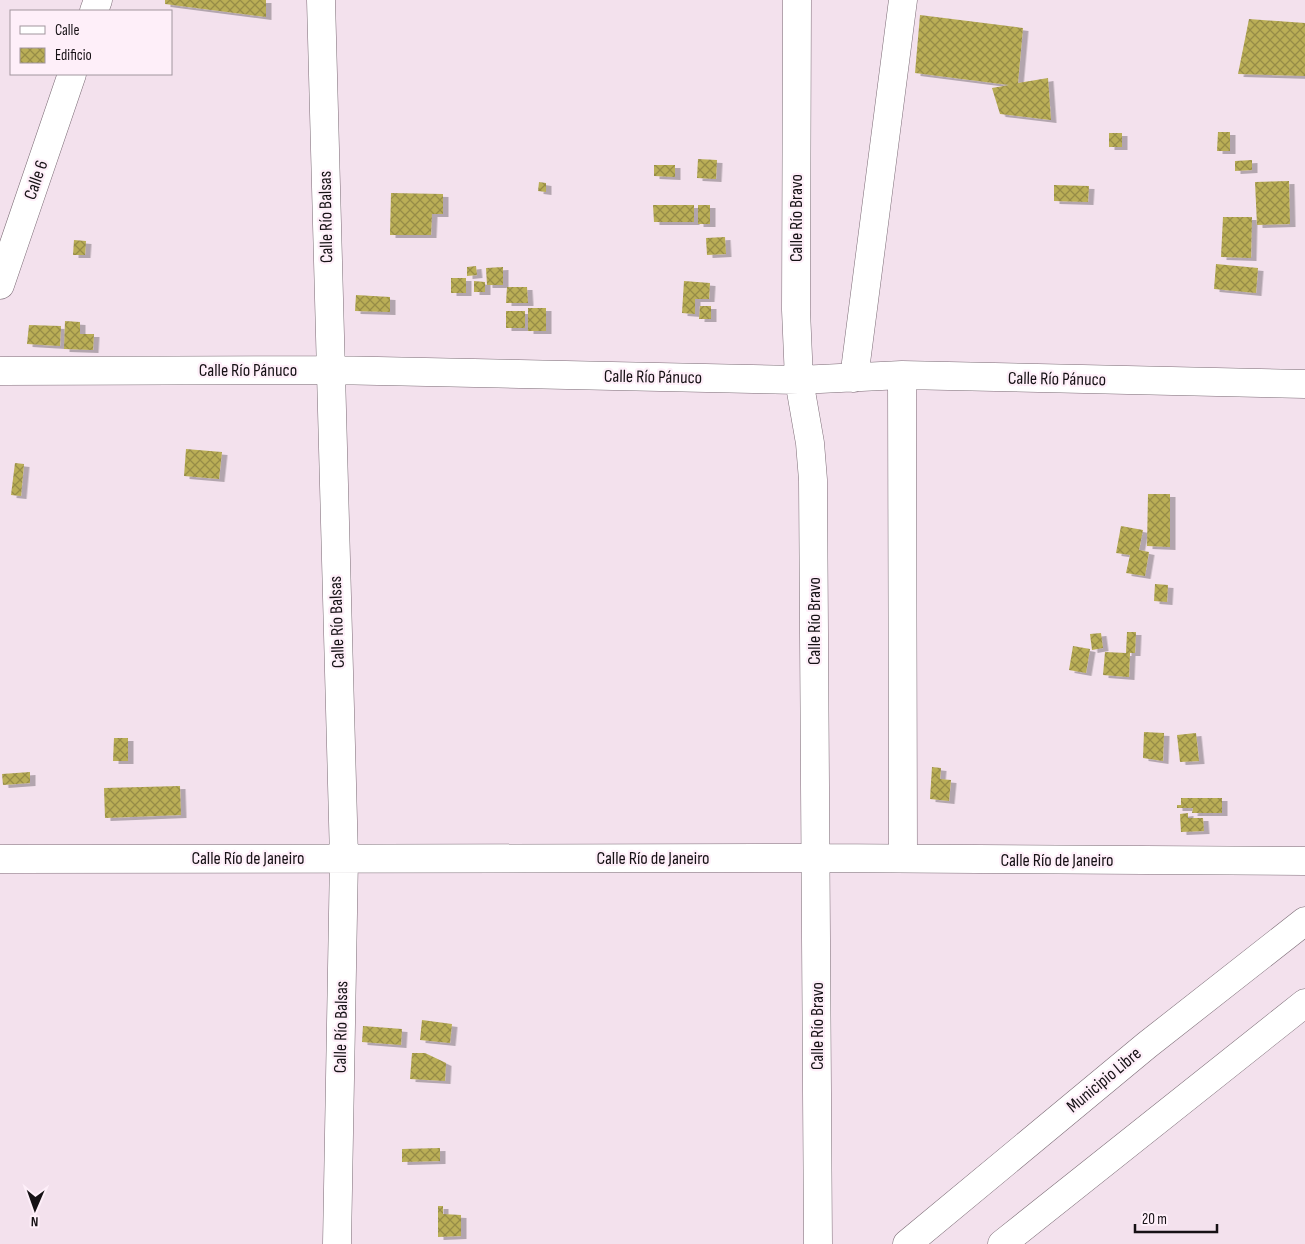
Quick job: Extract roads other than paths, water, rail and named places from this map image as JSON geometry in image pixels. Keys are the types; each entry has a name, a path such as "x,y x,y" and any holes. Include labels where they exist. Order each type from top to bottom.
{"street":[{"name":"Calle Río Balsas","path":"321,0 344,858 337,1244"},
{"name":"Calle Río Bravo","path":"797,0 796,310 799,380 810,443 813,480 818,1244"},
{"path":"854,378 903,0"},
{"name":"Calle 6","path":"0,285 72,75"},
{"name":"Calle Río Pánuco","path":"0,371 330,370 799,380 902,375 1305,384"},
{"path":"902,375 903,858"},
{"name":"Calle Río de Janeiro","path":"0,859 903,858 1305,861"},
{"name":"Municipio Libre","path":"908,1244 1147,1045 1305,921"},
{"path":"1002,1244 1305,1003"}]}
